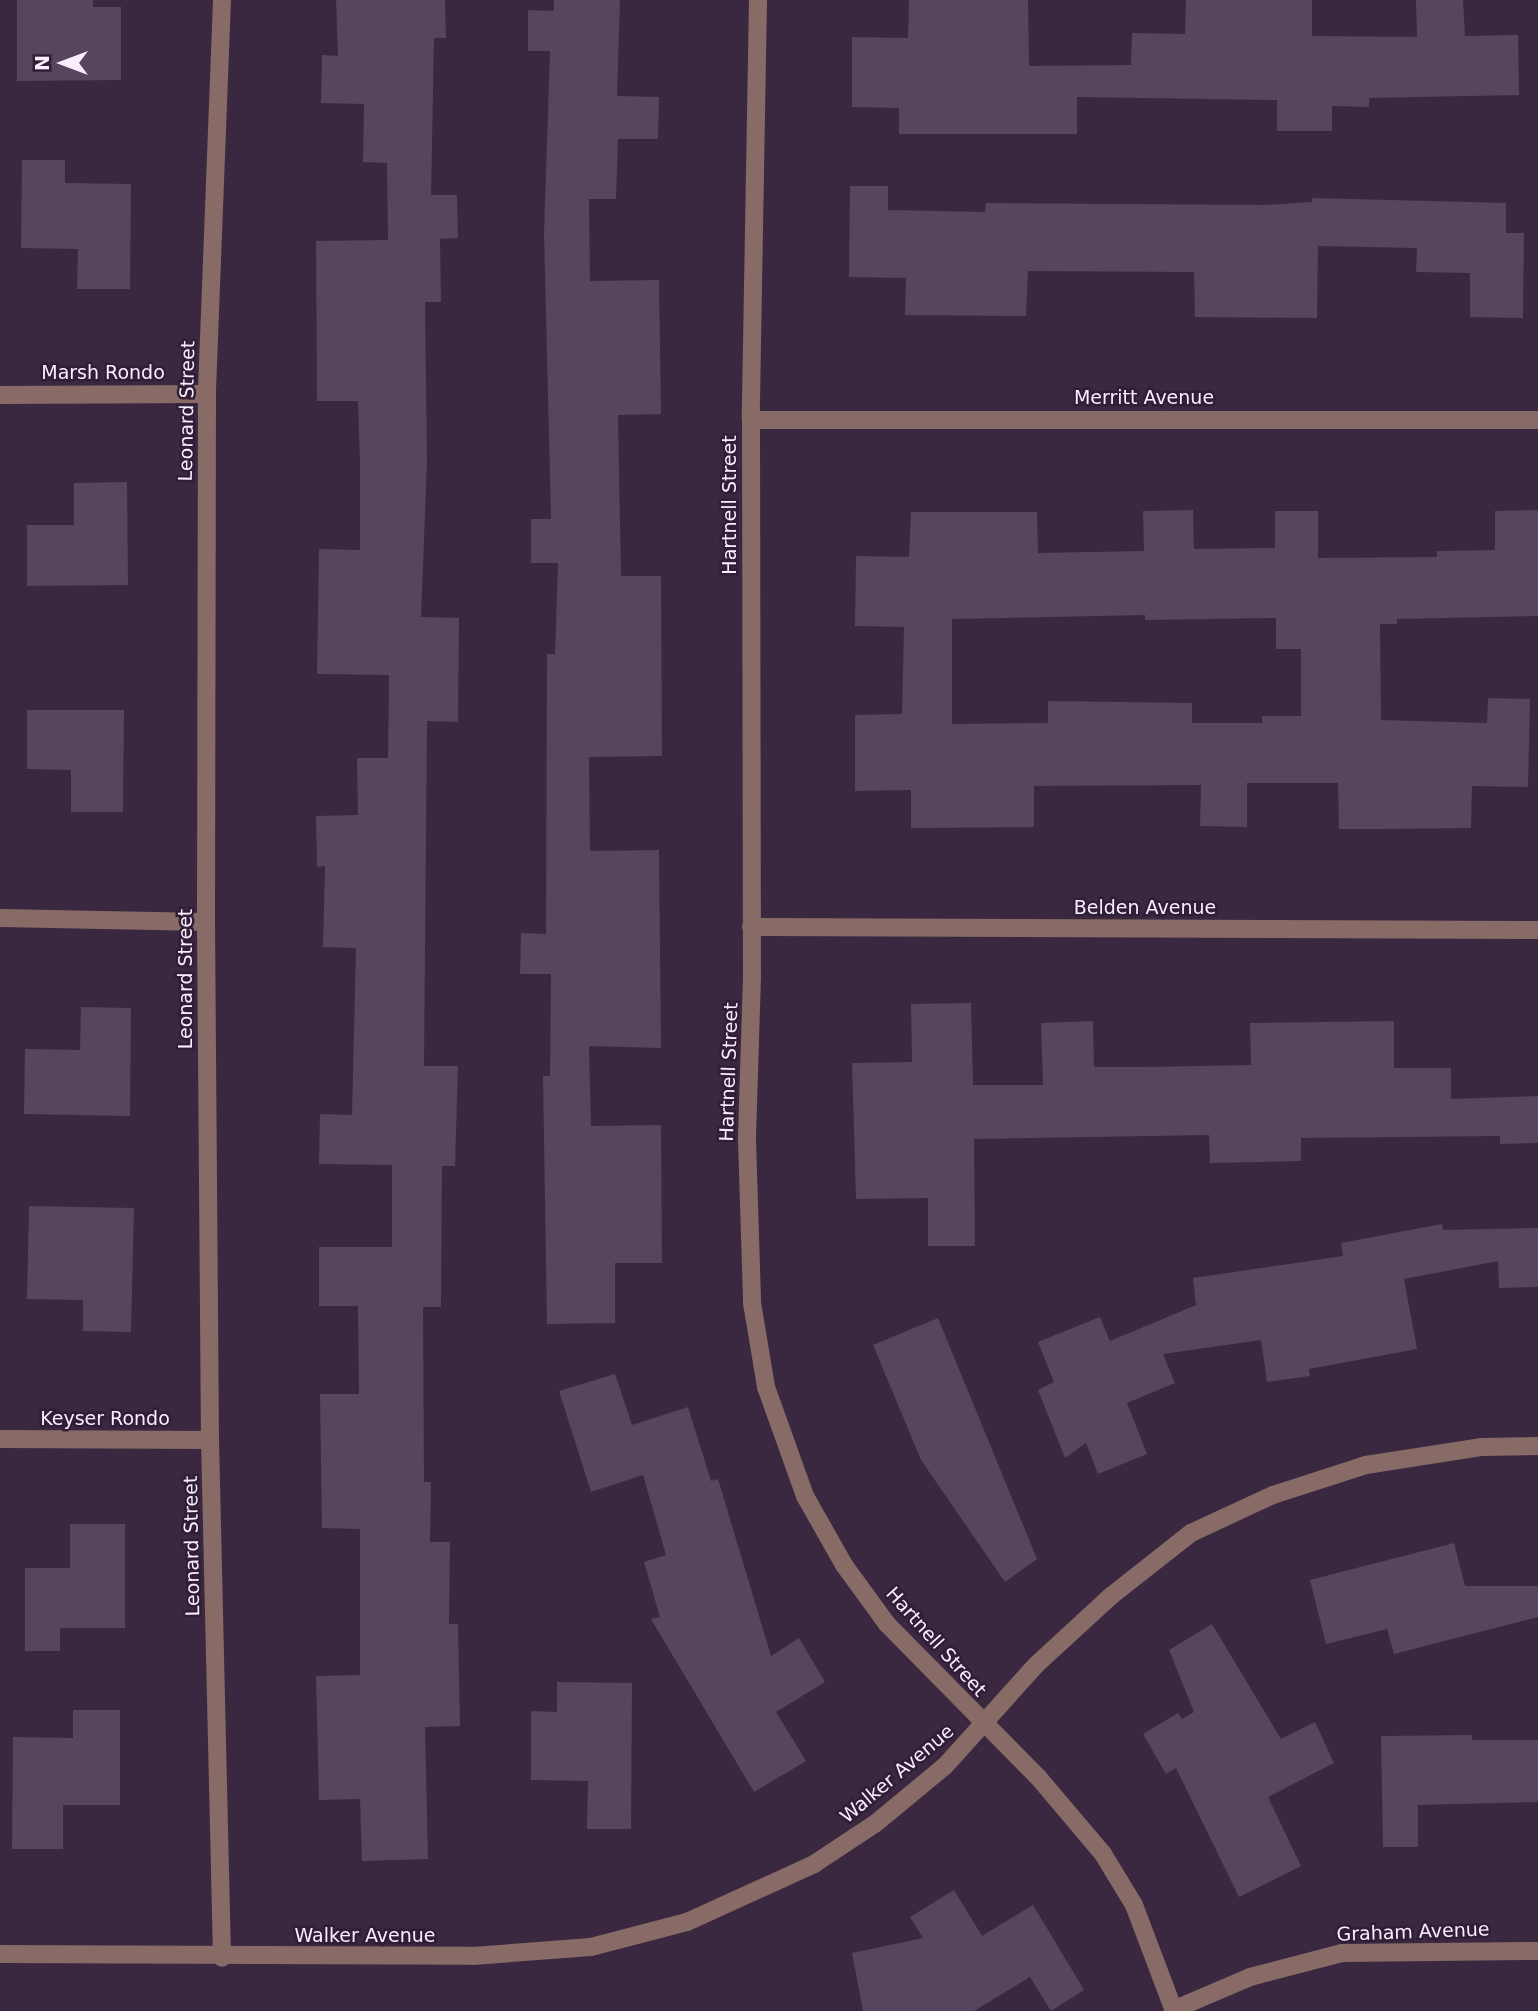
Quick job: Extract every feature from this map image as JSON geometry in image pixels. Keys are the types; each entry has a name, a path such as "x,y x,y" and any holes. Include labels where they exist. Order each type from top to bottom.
{"street":[{"name":"Leonard Street","path":"222,0 207,394 206,922 210,1440 222,1958"},
{"name":"Hartnell Street","path":"758,0 751,420 751,927 747,1140 752,1303 774,1412 805,1496 844,1565 887,1624 1038,1777 1102,1854 1134,1905 1174,2011"},
{"name":"Marsh Rondo","path":"0,395 207,394"},
{"name":"Merritt Avenue","path":"751,420 1538,420"},
{"path":"0,918 206,922"},
{"name":"Belden Avenue","path":"751,927 1538,930"},
{"name":"Keyser Rondo","path":"0,1440 210,1440"},
{"name":"Walker Avenue","path":"0,1954 222,1958 537,1953 591,1947 687,1922 814,1864 876,1823 985,1726 1036,1665 1111,1595 1191,1533 1229,1513 1366,1465 1481,1447 1538,1446"},
{"name":"Graham Avenue","path":"1174,2011 1250,1977 1342,1953 1538,1951"}],"building":[{"path":"17,0 93,0 93,7 121,7 121,80 17,81"},
{"path":"336,0 445,0 446,38 434,38 431,195 457,195 458,238 440,239 441,302 425,302 427,461 421,617 459,618 458,722 427,721 424,1066 458,1066 455,1166 442,1166 441,1307 423,1307 424,1482 431,1482 430,1542 450,1542 449,1624 458,1624 460,1726 425,1727 428,1859 362,1861 360,1799 319,1800 316,1676 360,1675 360,1529 322,1528 320,1394 359,1394 358,1306 319,1306 319,1247 392,1247 392,1165 319,1164 320,1114 352,1115 356,948 323,947 325,866 317,867 316,816 358,815 357,758 388,758 389,675 317,674 319,549 360,550 360,463 358,401 317,401 316,241 388,240 387,163 363,162 364,104 321,103 322,55 338,56"},
{"path":"554,0 620,0 617,96 659,97 658,139 618,139 616,199 589,199 590,281 659,280 661,414 618,415 621,576 661,576 662,756 589,757 590,851 659,850 661,1048 589,1046 591,1126 661,1125 662,1263 615,1263 615,1323 547,1324 543,1076 550,1076 551,974 520,974 521,933 546,934 547,654 555,654 558,563 531,563 531,519 551,519 544,233 550,51 528,51 528,10 554,11"},
{"path":"909,0 1028,0 1029,66 1131,65 1132,33 1185,34 1186,0 1312,0 1312,36 1417,37 1416,0 1463,0 1465,36 1518,35 1519,95 1369,98 1369,107 1332,106 1332,131 1277,131 1277,100 1077,97 1077,134 899,134 899,108 852,107 852,37 908,38"},
{"path":"22,160 65,160 65,183 131,184 130,289 77,289 78,249 21,248"},
{"path":"850,186 888,186 888,210 985,212 986,203 1265,205 1312,202 1312,198 1506,203 1506,233 1524,233 1523,318 1470,317 1470,273 1416,272 1417,248 1318,246 1317,318 1195,317 1194,272 1028,271 1026,316 905,315 906,278 849,277"},
{"path":"127,482 128,585 27,586 27,525 74,525 74,483"},
{"path":"1193,510 1194,549 1275,548 1275,511 1318,511 1318,558 1437,557 1437,551 1495,550 1495,511 1538,510 1538,616 1397,619 1397,624 1380,624 1381,720 1487,723 1488,698 1530,699 1528,787 1472,786 1471,828 1382,829 1339,829 1338,783 1247,783 1247,827 1200,826 1201,785 1034,786 1034,827 911,828 911,790 855,791 855,715 902,714 904,627 855,626 856,556 909,557 911,512 1037,512 1038,553 1144,551 1143,511","holes":["1145,615 1145,620 1276,618 1276,649 1301,649 1301,716 1262,716 1262,723 1192,723 1192,703 1048,701 1048,723 952,724 952,619"]},
{"path":"27,710 124,710 123,812 71,812 71,770 27,769"},
{"path":"971,1003 973,1085 1043,1085 1041,1023 1093,1021 1094,1067 1147,1067 1251,1065 1250,1023 1394,1021 1394,1068 1451,1068 1451,1099 1538,1096 1538,1143 1500,1144 1500,1136 1301,1138 1301,1161 1210,1163 1209,1135 974,1139 975,1246 928,1246 928,1198 856,1199 852,1063 912,1062 911,1004"},
{"path":"81,1007 131,1008 130,1116 24,1114 25,1049 80,1050"},
{"path":"29,1206 134,1208 131,1332 83,1331 83,1300 27,1299"},
{"path":"1442,1224 1443,1230 1538,1228 1538,1287 1499,1288 1498,1261 1404,1279 1417,1349 1309,1369 1310,1376 1267,1382 1261,1340 1163,1354 1175,1383 1127,1403 1147,1454 1098,1474 1086,1443 1065,1458 1038,1390 1054,1382 1038,1342 1100,1317 1110,1341 1196,1305 1193,1278 1343,1256 1341,1243"},
{"path":"938,1318 1037,1559 1005,1582 921,1460 873,1345"},
{"path":"615,1374 632,1425 688,1407 711,1481 718,1479 771,1656 799,1638 825,1682 776,1712 806,1761 754,1792 651,1619 660,1617 644,1562 666,1555 643,1475 591,1492 559,1391"},
{"path":"70,1524 125,1524 125,1628 60,1628 60,1651 25,1651 25,1568 70,1568"},
{"path":"1454,1543 1465,1586 1538,1586 1538,1617 1394,1654 1387,1629 1326,1644 1310,1580"},
{"path":"1212,1624 1281,1739 1315,1722 1334,1763 1268,1797 1301,1866 1239,1897 1176,1768 1166,1774 1143,1734 1178,1713 1182,1719 1194,1712 1169,1650"},
{"path":"557,1682 632,1683 631,1829 587,1829 588,1781 531,1780 531,1711 557,1712"},
{"path":"73,1710 120,1710 120,1805 63,1805 63,1849 12,1849 13,1737 73,1738"},
{"path":"1472,1735 1472,1740 1538,1740 1538,1802 1418,1805 1418,1847 1383,1847 1381,1736"},
{"path":"954,1890 982,1936 1033,1905 1084,1990 1051,2011 1030,1977 974,2011 863,2011 852,1953 923,1938 910,1917"}]}
